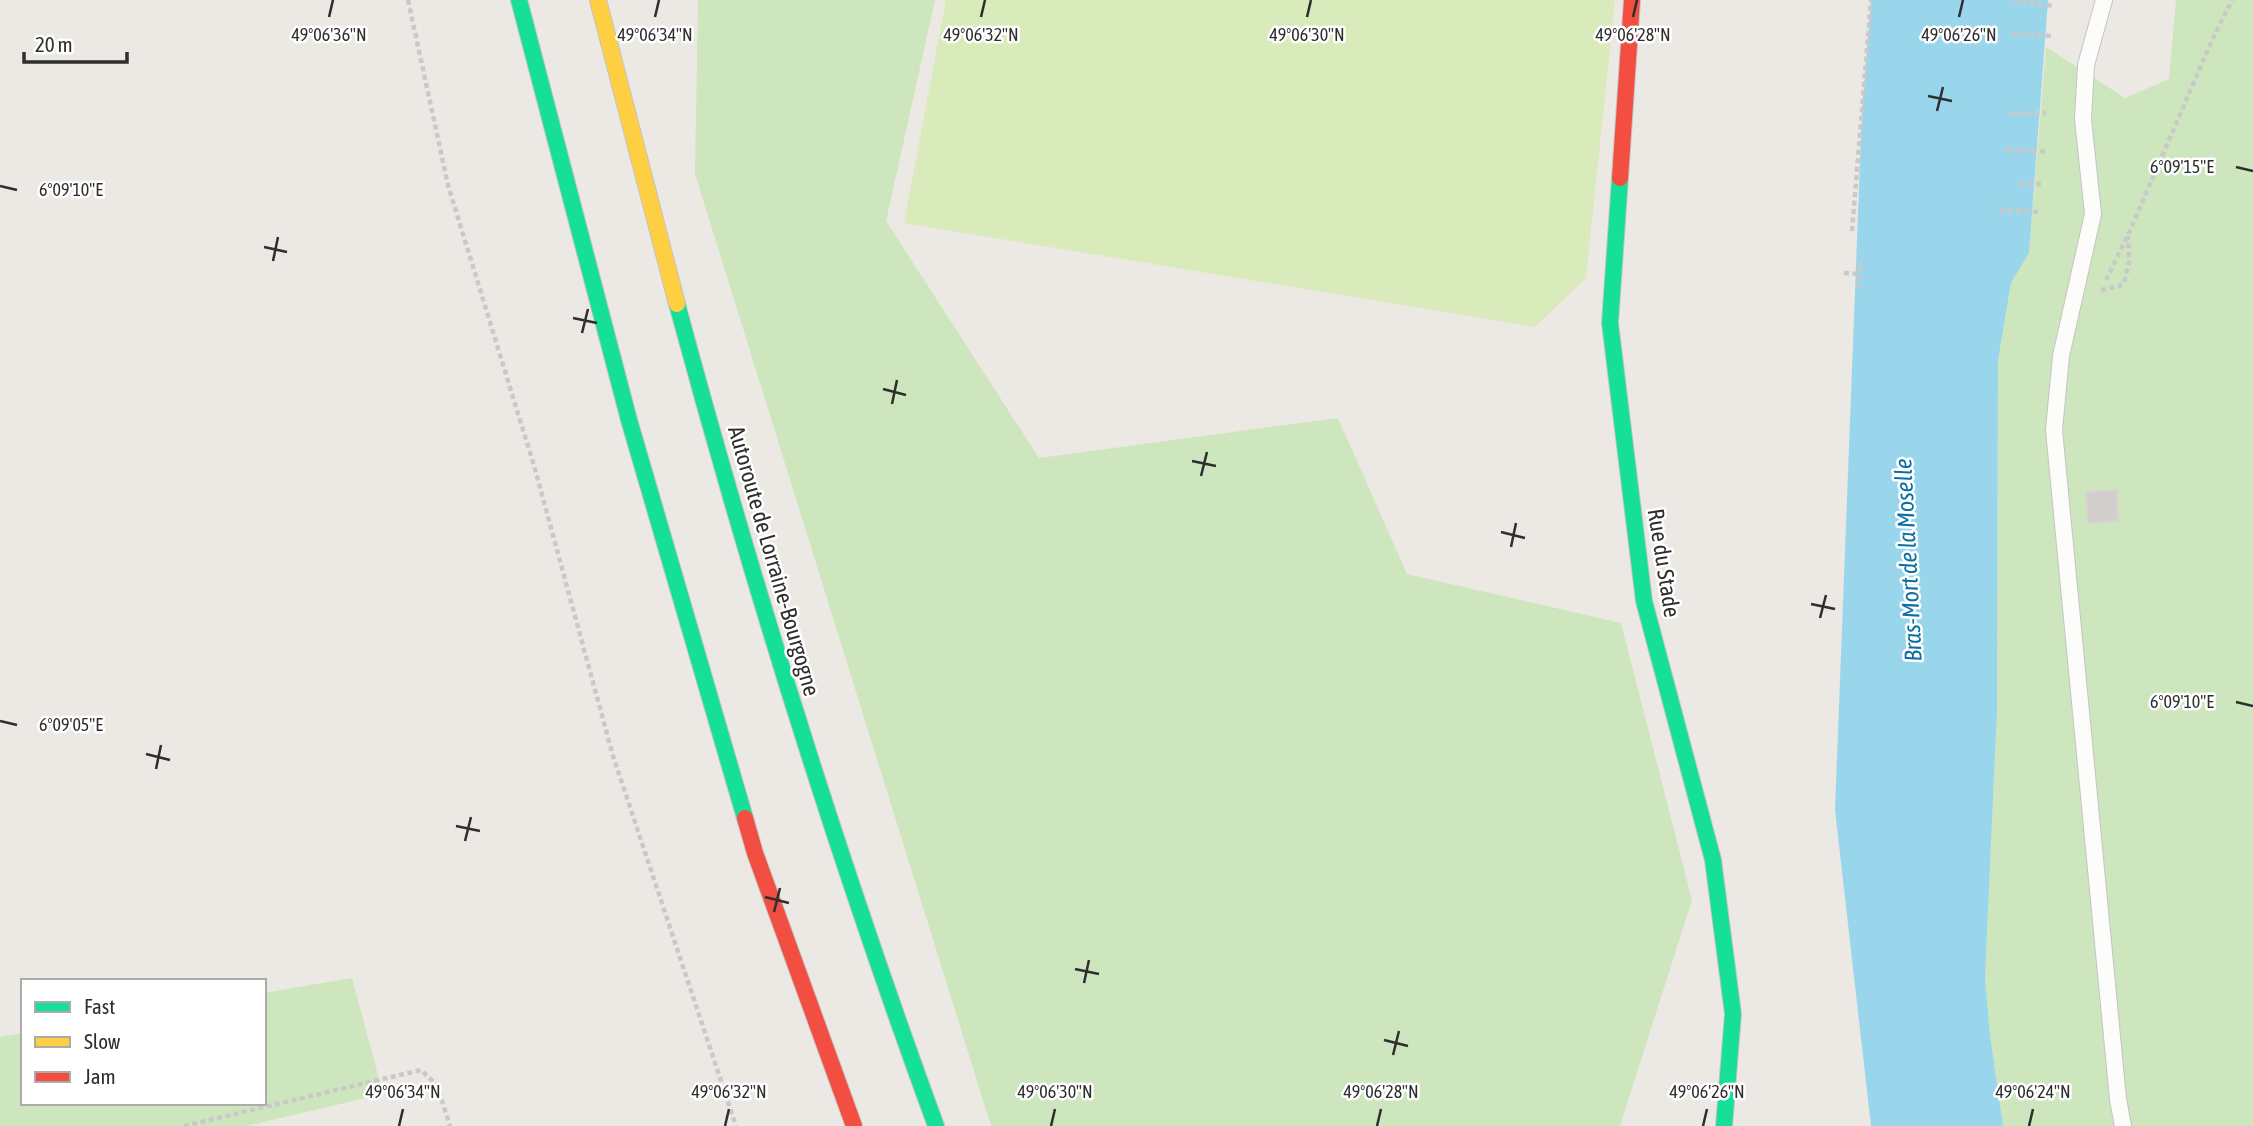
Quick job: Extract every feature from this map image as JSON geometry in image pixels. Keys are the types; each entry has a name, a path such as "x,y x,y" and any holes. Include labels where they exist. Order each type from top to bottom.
{"main road":[{"path":"519,0 629,420 755,853 854,1126"},
{"name":"Autoroute de Lorraine-Bourgogne","path":"598,0 673,293 789,697 883,979 936,1126"},
{"name":"Rue du Stade","path":"1632,0 1610,323 1644,601 1713,860 1733,1014 1724,1126"}],"lane":[{"path":"2104,0 2086,65 2083,119 2093,214 2061,356 2054,430 2118,1099 2123,1126"}],"path":[{"path":"408,0 448,185 535,469 613,756 736,1126"},
{"path":"1852,231 1871,0"},
{"path":"2013,0 2054,6"},
{"path":"2128,235 2129,263 2124,283 2100,290 2128,235 2212,40 2232,0"},
{"path":"2012,33 2051,36"},
{"path":"2009,114 2046,113"},
{"path":"2006,149 2045,152"},
{"path":"1850,150 1859,151"},
{"path":"2019,184 2043,184"},
{"path":"1999,210 2041,212"},
{"path":"1859,289 1860,260"},
{"path":"1844,274 1859,274"},
{"path":"184,1126 421,1070 437,1085 450,1126"}],"green space":[{"path":"698,0 935,0 886,221 1039,458 1338,418 1407,574 1621,623 1692,900 1620,1126 991,1126 695,174"},
{"path":"946,0 1615,0 1586,278 1535,327 904,223"},
{"path":"2176,0 2253,0 2253,1126 2003,1126 1985,978 1997,711 1998,361 2011,283 2029,253 2046,47 2125,98 2169,79"},
{"path":"352,978 383,1094 247,1126 0,1126 0,1037 21,1033 21,1105 266,1105 266,993"}],"water":[{"name":"Bras-Mort de la Moselle","path":"1871,0 2048,0 2029,253 2011,283 1998,361 1997,711 1985,978 2003,1126 1871,1126 1835,810 1862,110"}],"building":[{"path":"2117,490 2118,521 2088,523 2086,492"}],"traffic: fast":[{"path":"519,0 629,420 745,818"},
{"path":"1620,178 1610,323 1644,601 1713,860 1733,1014 1724,1126"},
{"path":"677,304 735,512 830,821 936,1126"}],"traffic: slow":[{"path":"598,0 677,304"}],"traffic: jam":[{"path":"1620,178 1632,0"},
{"path":"745,818 755,853 854,1126"}]}
